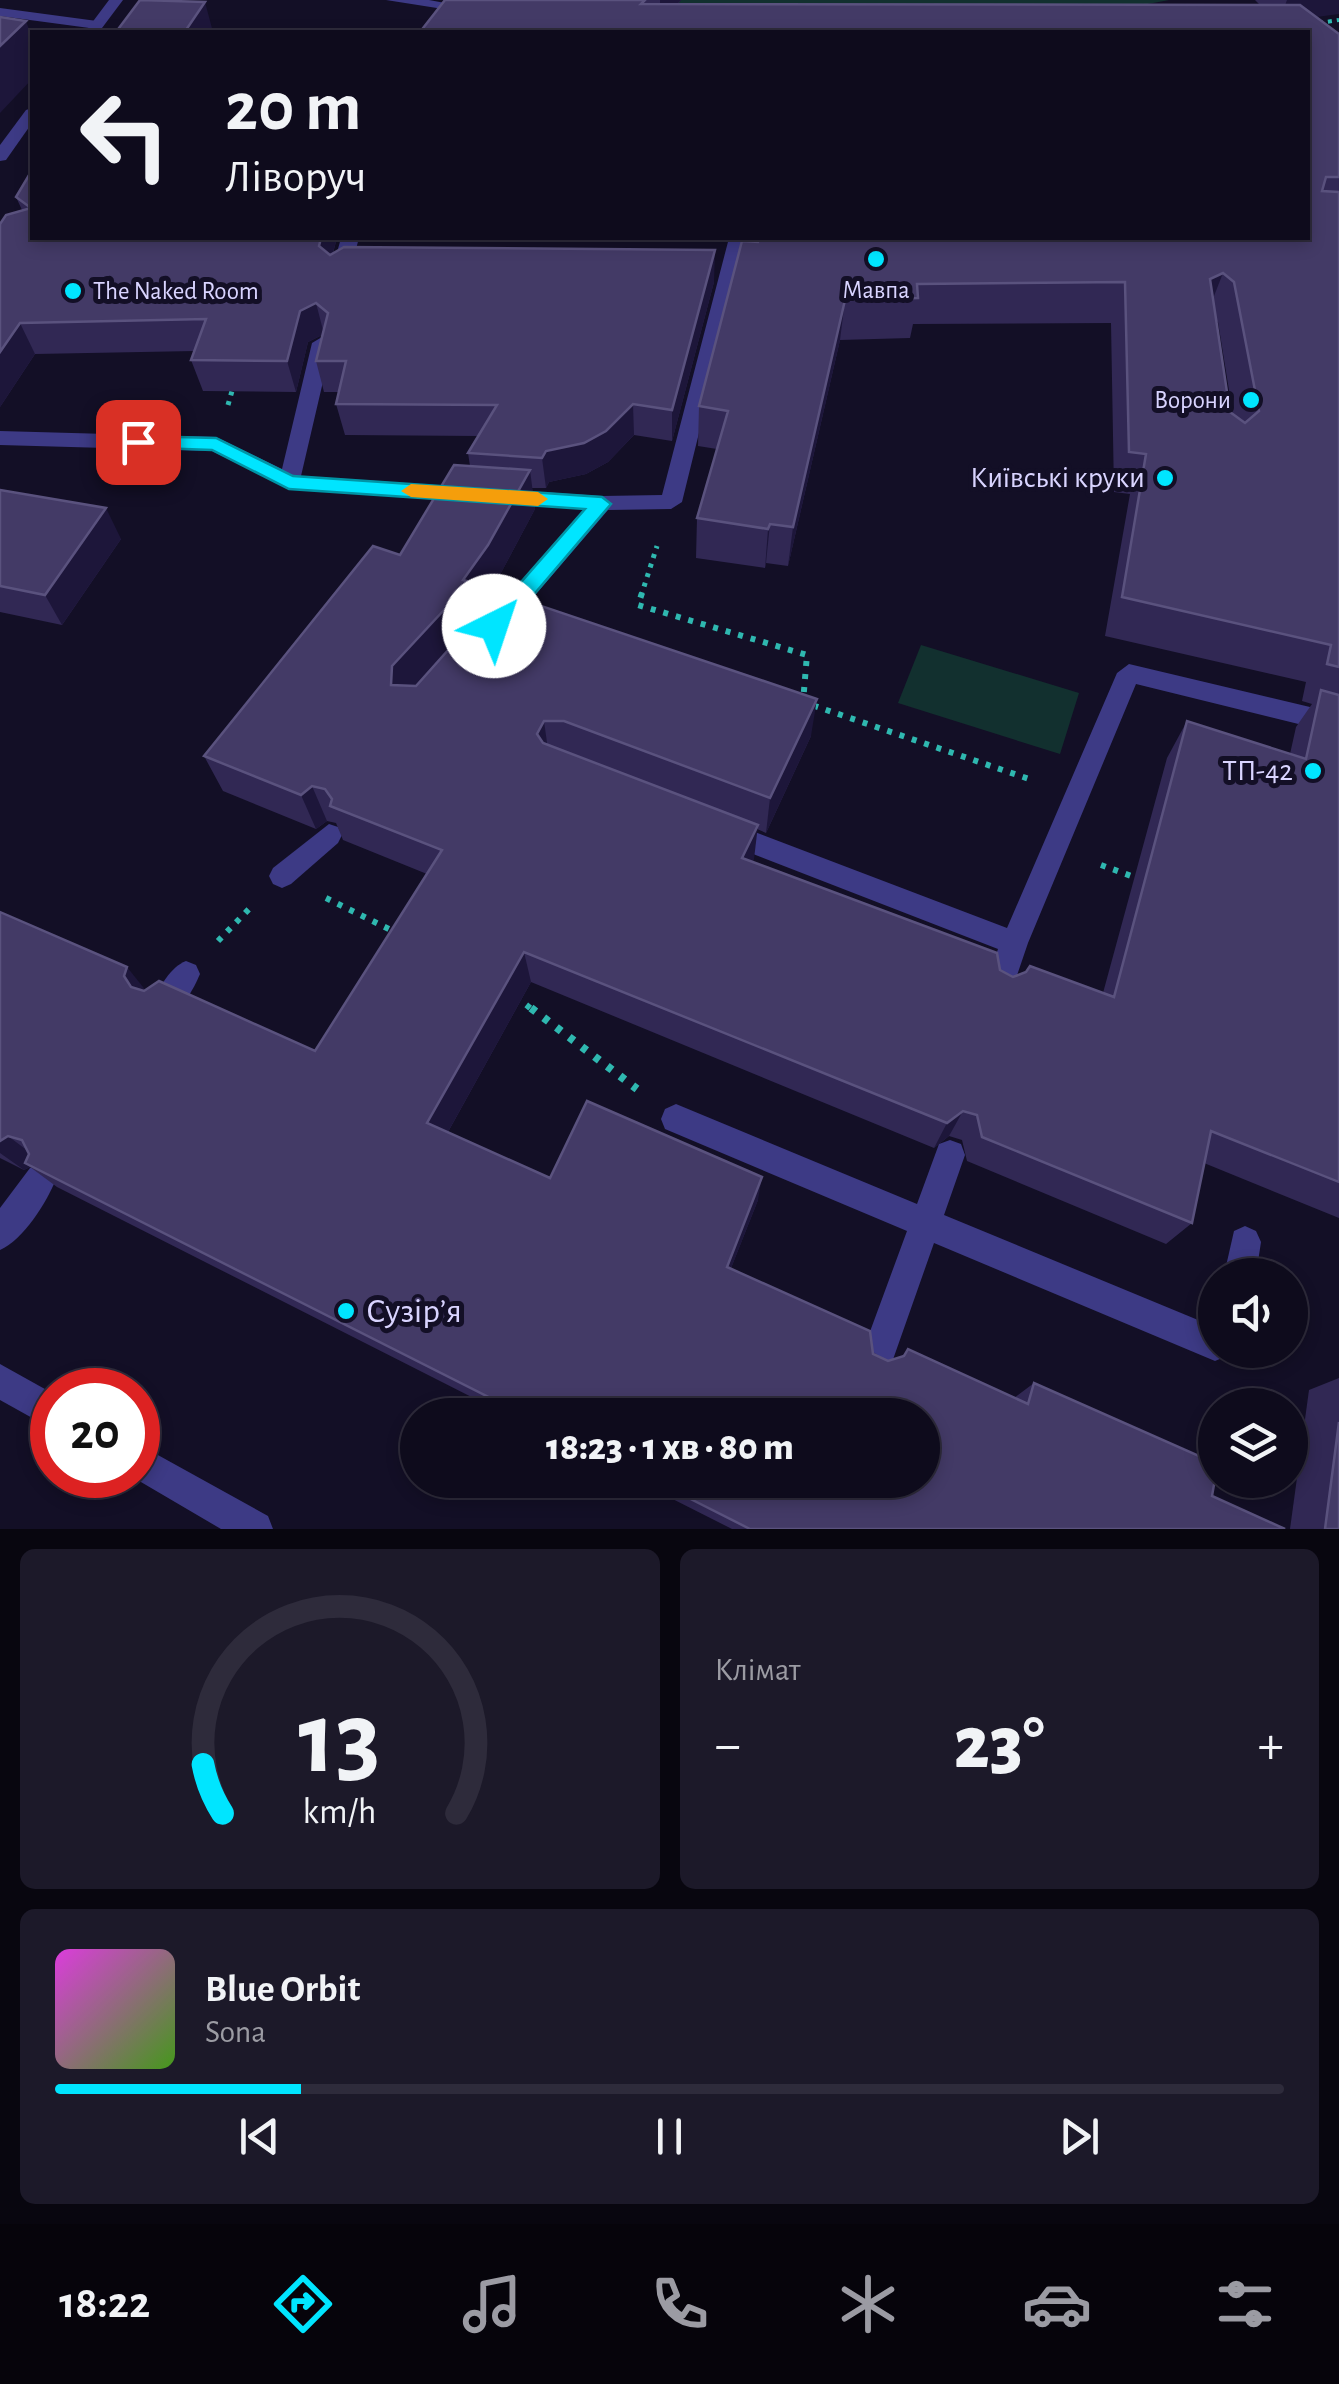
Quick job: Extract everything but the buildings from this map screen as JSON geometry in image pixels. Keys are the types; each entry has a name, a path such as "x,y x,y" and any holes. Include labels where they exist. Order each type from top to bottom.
{"street":[{"path":"0,12 94,29 116,0"},
{"path":"393,0 493,12"},
{"path":"0,156 30,116"},
{"path":"339,278 349,240"},
{"path":"0,438 216,444 289,482 602,504 671,502 737,240"},
{"path":"289,482 322,343"},
{"path":"481,641 602,504"},
{"path":"999,990 1014,943 1080,796 1129,673 1331,722"},
{"path":"705,824 1014,943"},
{"path":"282,876 329,834"},
{"path":"166,1004 186,974"},
{"path":"676,1120 1198,1337"},
{"path":"878,1356 950,1154"},
{"path":"0,1234 42,1179"},
{"path":"1242,1258 1244,1242"},
{"path":"0,1381 30,1399"},
{"path":"160,1474 254,1529"}],"path":[{"path":"1312,30 1319,23 1339,20"},
{"path":"671,502 638,606 807,654 804,702 1080,796"},
{"path":"186,974 282,876 400,935"},
{"path":"513,995 676,1120"}],"green space":[{"path":"681,0 1169,0 1111,11 689,21 678,4"},
{"path":"921,645 1079,693 1060,754 898,703"}],"slow traffic":[{"path":"411,491 538,499"}],"place":[{"name":"Мавпа","path":"876,259"},
{"name":"The Naked Room","path":"73,291"},
{"name":"Ворони","path":"1251,400"},
{"name":"Київські круки","path":"1165,478"},
{"name":"ТП-42","path":"1313,771"},
{"name":"Сузірʼя","path":"346,1311"}],"route":[{"path":"138,442 216,444 289,482 602,504 494,626"}]}
